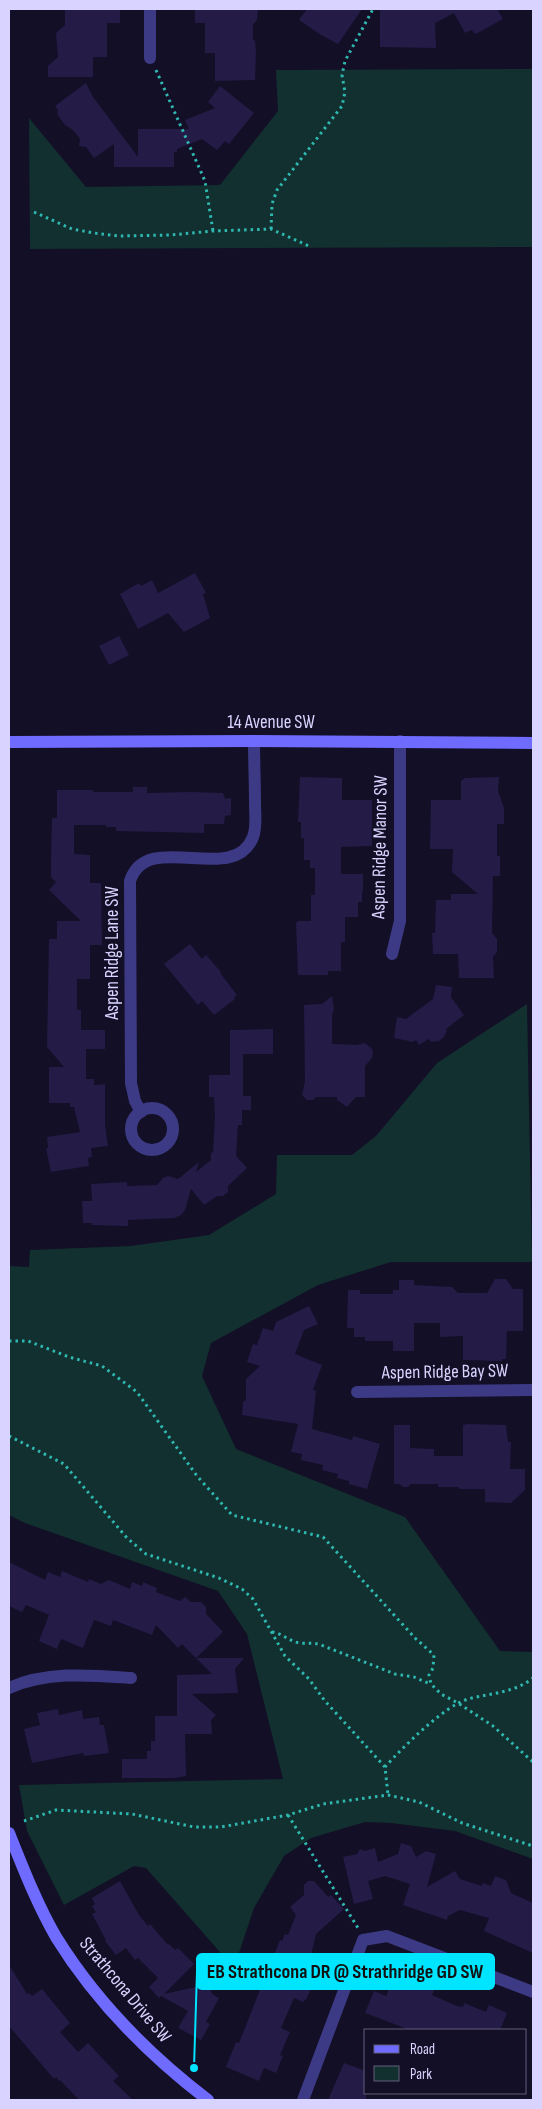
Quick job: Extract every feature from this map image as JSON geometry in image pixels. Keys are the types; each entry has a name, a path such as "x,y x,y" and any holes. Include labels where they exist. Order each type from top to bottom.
{"street":[{"path":"150,9 150,58"},
{"name":"Aspen Ridge Lane SW","path":"141,1112 135,1101 131,1083 130,881 136,868 149,859 227,858 243,851 248,846 254,831 254,741"},
{"name":"14 Avenue SW","path":"9,742 400,741 533,743"},
{"name":"Aspen Ridge Manor SW","path":"392,954 400,921 400,741"},
{"name":"Aspen Ridge Bay SW","path":"358,1392 533,1390"},
{"path":"9,1688 18,1684 72,1674 131,1678"},
{"name":"Strathcona Drive SW","path":"9,1833 34,1892 56,1936 88,1982 131,2032 172,2073 208,2100"},
{"path":"303,2100 362,1940 387,1936 533,1992"}],"path":[{"path":"270,229 272,204 277,190 342,106 345,92 342,75 345,61 373,9"},
{"path":"150,58 166,90 205,181 214,230"},
{"path":"34,212 72,229 94,233 119,236 162,235 214,230 270,229 309,246"},
{"path":"9,1341 28,1341 69,1357 102,1366 137,1392 197,1476 232,1515 323,1537 415,1638 434,1655 434,1668 429,1675 431,1684"},
{"path":"9,1436 64,1464 127,1538 146,1554 219,1578 242,1589 253,1599 285,1656 309,1679 325,1701 386,1767 388,1795"},
{"path":"272,1632 280,1633 299,1643 311,1642 321,1645 395,1674 414,1677 431,1684 441,1694 493,1726 533,1762"},
{"path":"386,1767 404,1746 452,1705 467,1699 513,1690 533,1678"},
{"path":"24,1821 56,1810 132,1814 194,1827 221,1827 288,1815 323,1804 388,1795 419,1802 462,1823 533,1846"},
{"path":"288,1815 358,1928 362,1940"}],"green space":[{"path":"533,69 533,247 30,249 29,118 86,187 220,185 278,111 276,70"},
{"path":"527,1004 532,1262 391,1262 318,1285 211,1343 202,1376 236,1449 405,1517 500,1651 533,1652 533,1859 455,1831 391,1823 365,1822 311,1838 284,1856 254,1908 234,1968 146,1868 134,1866 64,1905 27,1831 19,1785 283,1779 247,1634 218,1591 25,1523 9,1515 9,1266 29,1267 30,1250 131,1246 209,1235 276,1194 277,1155 352,1155 376,1136 437,1063"}],"building":[{"path":"65,9 120,9 120,23 107,23 107,57 93,57 93,77 48,77 48,66 58,57 56,33 65,25"},
{"path":"195,9 258,9 257,20 253,25 253,40 255,41 256,53 255,80 215,81 215,53 205,53 205,23 195,23"},
{"path":"307,9 362,9 338,44 299,20"},
{"path":"380,9 497,9 503,19 476,34 471,30 465,33 454,13 435,23 436,48 380,47"},
{"path":"86,83 93,97 138,157 138,129 189,129 185,120 215,108 208,102 220,86 254,113 229,144 225,141 217,150 202,139 177,149 177,152 174,152 174,167 114,167 114,144 94,158 86,147 79,146 80,139 73,130 65,125 57,114 58,110 55,106"},
{"path":"195,573 206,593 203,594 210,618 184,632 168,613 138,629 120,594 139,583 141,586 152,580 158,593"},
{"path":"119,636 129,655 109,665 99,646"},
{"path":"300,777 342,778 342,800 372,800 372,846 341,847 341,874 363,874 362,902 358,902 358,917 345,917 345,942 341,942 341,971 328,971 328,975 298,975 296,923 298,921 311,921 311,895 315,895 315,868 310,868 310,860 304,860 304,838 301,838 301,822 298,822"},
{"path":"499,777 498,791 504,808 504,824 497,824 497,856 500,856 500,876 493,876 492,933 497,939 497,952 493,957 494,978 459,978 458,954 433,954 432,933 435,933 436,900 451,900 451,894 478,894 452,872 453,849 430,849 431,800 461,800 461,781 465,778"},
{"path":"133,787 147,787 147,793 223,793 225,799 231,798 231,815 225,816 224,824 204,824 204,833 116,831 116,827 106,827 106,825 74,825 74,854 90,855 90,883 101,883 102,945 90,945 90,979 77,979 77,1010 81,1010 81,1030 105,1030 105,1049 86,1049 86,1079 94,1079 94,1085 105,1084 105,1126 108,1146 91,1148 92,1157 88,1158 89,1166 51,1172 46,1148 48,1148 47,1137 80,1132 74,1107 70,1107 70,1103 49,1103 49,1067 64,1067 47,1047 49,939 57,939 57,921 81,921 49,890 56,882 51,877 51,860 52,818 57,818 57,790 133,792"},
{"path":"190,944 202,959 206,955 237,995 234,997 235,999 214,1015 202,1001 198,1005 164,964"},
{"path":"436,985 452,987 451,997 464,1015 446,1029 444,1037 439,1041 431,1042 429,1039 419,1045 416,1040 413,1042 394,1038 397,1017 406,1019 433,999"},
{"path":"332,996 334,1009 332,1015 332,1044 357,1045 365,1043 372,1049 373,1053 372,1058 365,1066 365,1097 356,1097 347,1107 337,1100 337,1097 316,1097 313,1100 307,1100 302,1095 305,1081 304,1005 322,1004"},
{"path":"273,1029 273,1054 243,1054 243,1096 251,1096 251,1110 242,1110 242,1125 238,1125 236,1156 247,1168 228,1186 228,1192 223,1196 217,1196 204,1205 191,1189 185,1210 181,1215 174,1218 128,1220 128,1226 83,1223 82,1201 92,1201 91,1184 127,1182 127,1186 157,1185 163,1178 168,1176 178,1179 199,1162 196,1172 211,1160 215,1117 214,1097 209,1097 209,1075 230,1075 230,1030"},
{"path":"495,1279 506,1279 513,1289 523,1289 523,1331 507,1331 506,1359 502,1359 502,1361 463,1360 463,1336 440,1337 440,1323 414,1323 414,1351 393,1351 393,1341 365,1341 365,1337 354,1337 354,1328 347,1328 348,1290 360,1290 360,1294 393,1294 393,1290 399,1290 399,1280 414,1280 414,1285 452,1287 458,1293 487,1293"},
{"path":"309,1306 318,1324 304,1330 295,1354 322,1365 313,1390 316,1391 312,1429 352,1440 353,1436 380,1444 367,1489 349,1484 349,1481 337,1478 338,1474 322,1470 323,1465 301,1460 302,1454 291,1452 298,1424 242,1415 243,1402 246,1400 246,1379 260,1366 247,1362 253,1344 257,1345 263,1328 273,1331 276,1322"},
{"path":"394,1425 410,1425 410,1448 434,1449 434,1456 463,1456 463,1425 506,1425 508,1442 511,1442 510,1469 525,1469 525,1490 511,1503 485,1502 485,1489 438,1487 438,1484 411,1484 408,1487 403,1487 399,1484 394,1484"},
{"path":"9,1562 45,1580 48,1572 60,1577 62,1571 88,1582 89,1579 101,1584 109,1580 130,1589 132,1582 142,1586 143,1582 157,1588 156,1592 180,1601 185,1597 191,1602 201,1602 206,1607 206,1614 223,1632 196,1658 182,1644 178,1648 156,1625 152,1635 113,1620 111,1626 94,1620 83,1648 61,1639 57,1649 39,1641 49,1615 26,1605 22,1612 9,1606"},
{"path":"196,1658 244,1658 235,1669 238,1693 192,1694 216,1715 211,1720 212,1734 185,1734 186,1776 175,1778 122,1778 122,1759 147,1759 147,1751 151,1751 151,1741 155,1741 155,1716 177,1716 177,1675 212,1674"},
{"path":"58,1709 59,1715 82,1710 83,1719 99,1717 100,1725 104,1725 109,1753 84,1756 83,1753 32,1763 24,1729 40,1725 37,1713"},
{"path":"401,1843 411,1846 416,1857 426,1851 436,1854 427,1887 455,1871 460,1879 482,1886 483,1883 491,1886 495,1876 506,1880 511,1893 533,1903 533,1953 484,1931 489,1918 460,1910 448,1916 447,1920 403,1905 410,1884 385,1876 368,1881 373,1899 354,1904 343,1857 357,1854 360,1849 365,1851 375,1848 378,1862 398,1854"},
{"path":"120,1881 139,1915 148,1926 150,1924 168,1945 175,1950 178,1948 194,1964 164,1994 205,1985 210,1988 212,1994 219,1998 206,2022 210,2024 201,2040 178,2028 188,2011 161,1996 159,1998 149,1987 158,1978 138,1958 135,1960 126,1948 116,1955 105,1941 92,1914 96,1912 92,1906 95,1904 92,1898"},
{"path":"308,1881 314,1881 328,1897 331,1895 344,1909 316,1934 311,1955 321,1960 313,1984 306,2000 303,2002 294,1998 281,2028 290,2032 280,2055 283,2056 276,2073 264,2068 259,2081 226,2067 236,2042 239,2043 258,1995 261,1986 257,1977 267,1973 280,1940 282,1941 285,1934 288,1935 296,1915 290,1907 304,1895 304,1885"},
{"path":"9,1965 27,1994 29,1993 32,1996 42,1989 70,2023 60,2032 78,2052 88,2043 119,2076 113,2081 133,2100 79,2100 60,2080 56,2077 54,2079 9,2026"},
{"path":"396,1974 434,1990 432,1995 457,2006 463,2007 464,2003 486,2012 489,2005 507,2013 500,2029 407,2029 365,2013 374,1991 386,1996"},
{"path":"344,2063 364,2070 364,2094 366,2094 366,2100 328,2100"}],"place":[{"name":"EB Strathcona DR @ Strathridge GD SW","path":"194,2068"}]}
